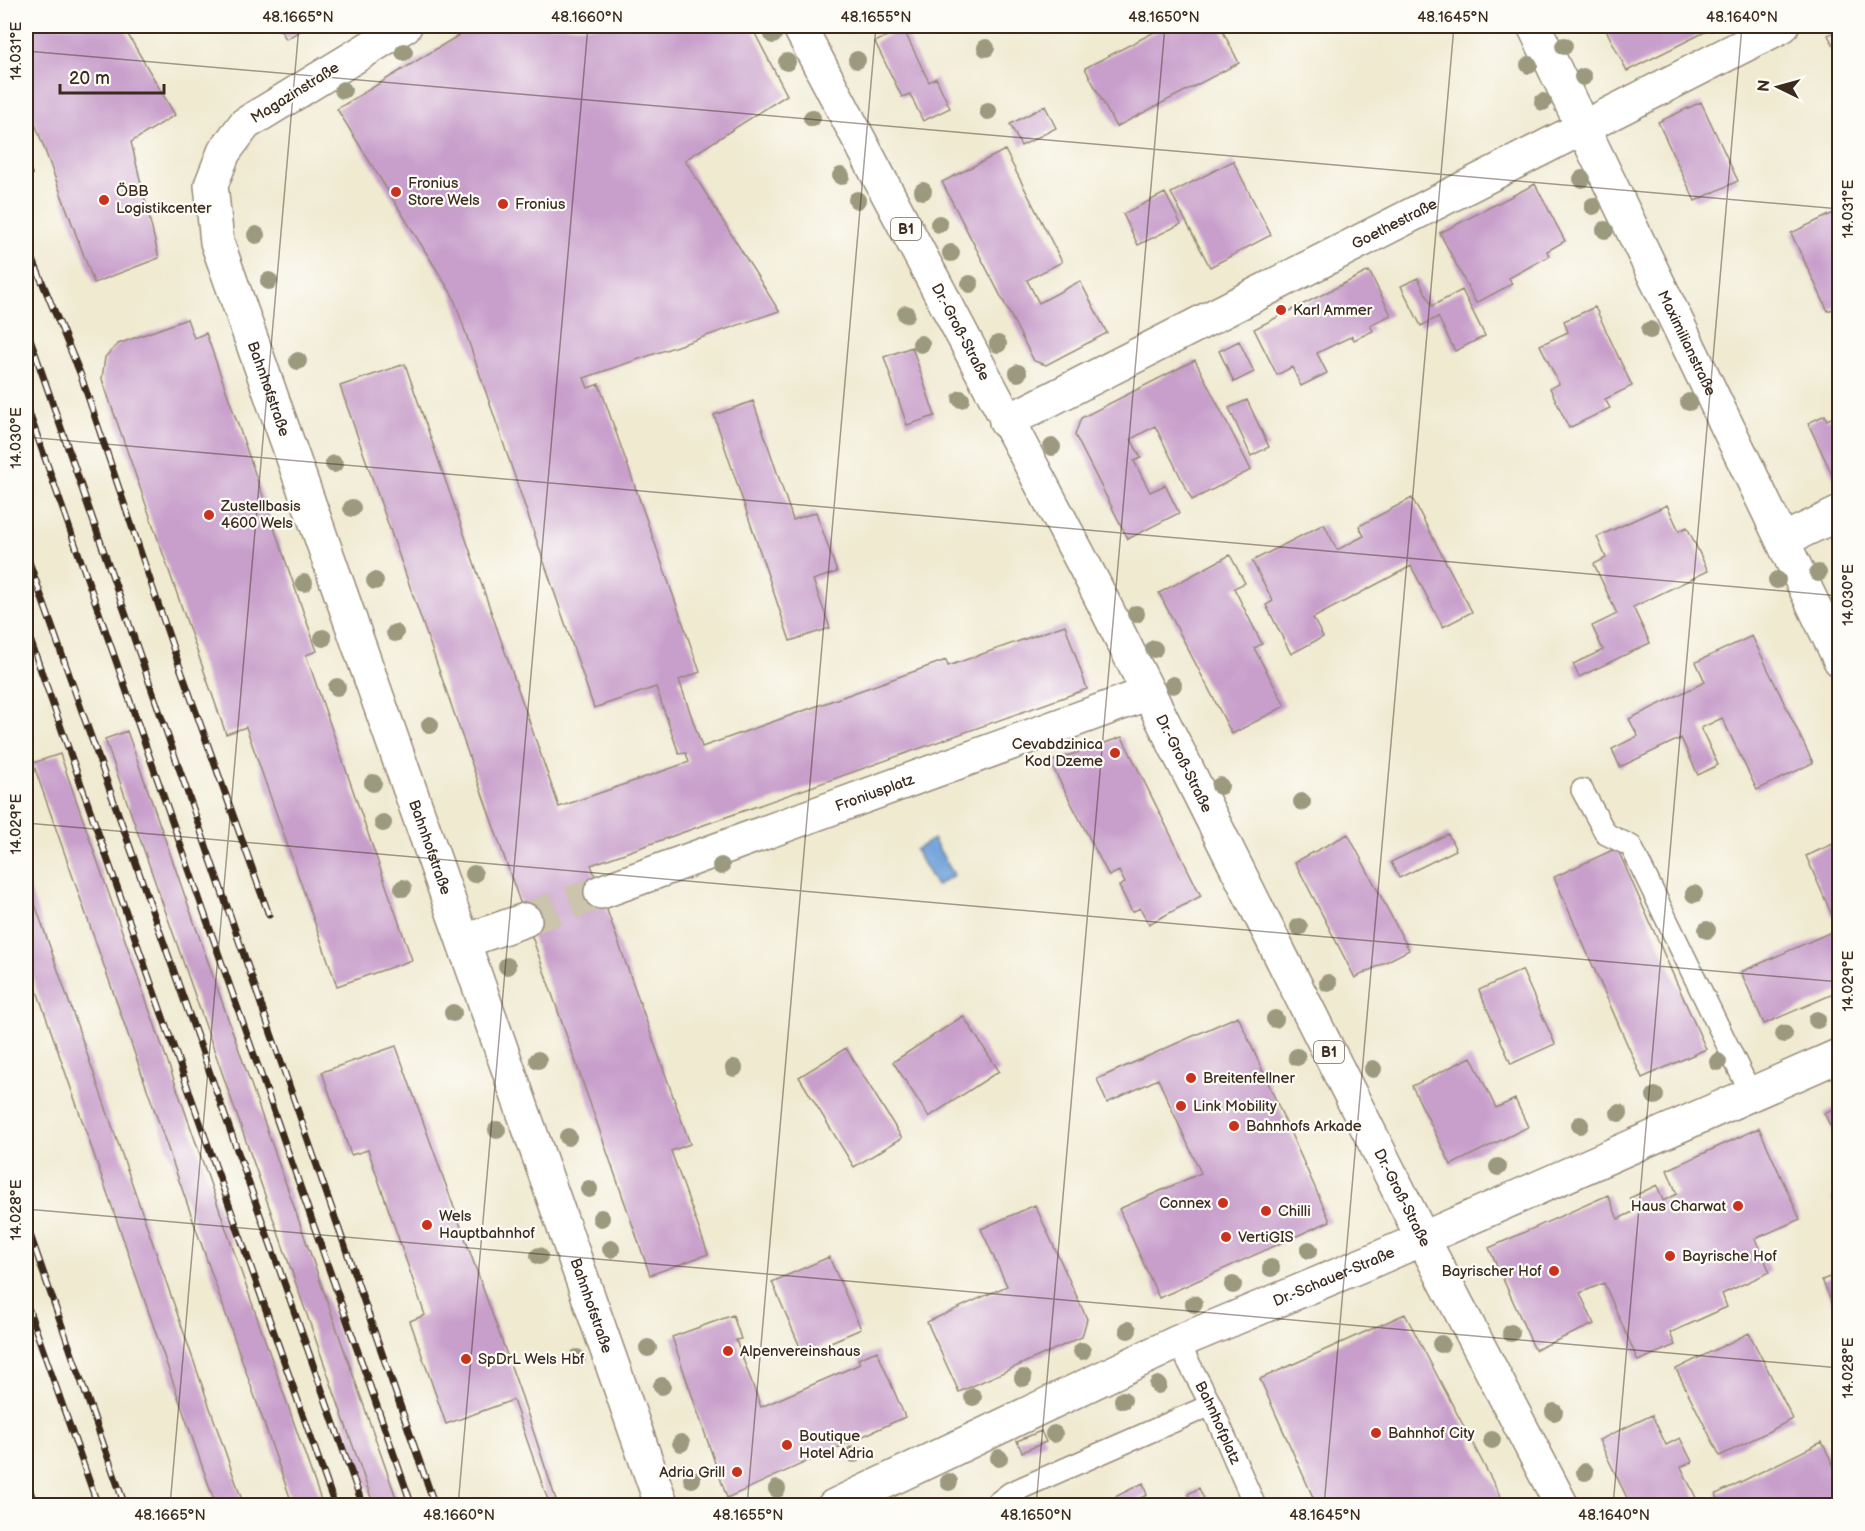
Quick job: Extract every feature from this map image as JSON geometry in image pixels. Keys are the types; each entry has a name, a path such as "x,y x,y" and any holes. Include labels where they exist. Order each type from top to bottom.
{"street":[{"name":"Magazinstraße","path":"211,185 224,152 245,124 405,26"},
{"name":"Dr.-Groß-Straße","path":"799,26 1149,693 1423,1239 1562,1506"},
{"name":"Maximilianstraße","path":"1534,26 1839,660"},
{"name":"Goethestraße","path":"1006,422 1782,26"},
{"name":"Bahnhofstraße","path":"211,185 217,242 465,941 662,1506"},
{"path":"1783,540 1839,513"},
{"name":"Froniusplatz","path":"601,892 1149,693"},
{"path":"465,941 525,920"},
{"name":"Dr.-Schauer-Straße","path":"834,1506 1178,1342 1423,1239 1839,1055"}],"lane":[{"path":"1582,790 1606,834 1632,846 1751,1094"},
{"name":"Bahnhofplatz","path":"1178,1342 1211,1405 1255,1506"},
{"path":"993,1506 1010,1493 1211,1405"}],"water":[{"path":"933,839 954,875 936,886 915,850"}],"building":[{"name":"ÖBB Logistikcenter","path":"26,26 123,26 175,115 131,142 159,258 94,283 26,99"},
{"path":"278,26 309,26 286,39"},
{"path":"474,26 751,26 787,95 685,160 779,311 584,378 588,388 599,384 700,672 679,680 702,747 946,660 948,666 1065,625 1087,689 591,865 690,1144 671,1151 708,1254 650,1275 340,386 405,364 559,807 689,762 686,753 679,754 656,687 594,708 453,296 337,109"},
{"path":"1166,26 1220,26 1239,63 1116,127 1085,68"},
{"path":"1604,26 1717,26 1627,71"},
{"path":"903,28 929,82 936,78 950,108 923,121 910,94 902,97 875,42"},
{"path":"1840,29 1840,59 1828,35"},
{"path":"1701,102 1738,181 1695,201 1658,122"},
{"path":"1045,106 1056,128 1021,146 1010,124"},
{"path":"1005,150 1062,262 1027,280 1039,303 1080,281 1107,333 1046,365 1034,361 942,182"},
{"path":"1233,161 1271,235 1210,267 1171,193"},
{"path":"1535,184 1565,241 1547,251 1549,256 1509,278 1512,284 1476,303 1440,233"},
{"path":"1165,193 1181,224 1138,245 1123,214"},
{"path":"1840,210 1840,306 1828,311 1791,233"},
{"path":"1369,271 1391,315 1370,325 1373,331 1354,340 1352,336 1317,353 1327,373 1301,386 1292,367 1277,375 1254,329"},
{"path":"1418,278 1432,306 1462,290 1485,336 1455,351 1438,317 1421,326 1401,286"},
{"path":"1595,307 1632,386 1605,399 1610,408 1569,428 1550,388 1559,384 1540,345 1568,332 1564,321"},
{"name":"Zustellbasis 4600 Wels","path":"187,319 194,338 206,333 317,651 306,655 412,960 337,986 246,727 226,734 102,379 105,357 118,344"},
{"path":"1239,341 1254,372 1234,382 1219,351"},
{"path":"912,347 935,416 907,425 884,357"},
{"path":"1195,360 1251,470 1192,500 1155,426 1131,439 1141,458 1134,461 1150,492 1165,485 1179,513 1128,539 1075,435 1081,418"},
{"path":"1247,400 1269,447 1251,456 1229,408"},
{"path":"753,401 793,520 816,512 837,572 813,580 830,628 790,641 714,415"},
{"path":"1840,414 1840,486 1838,487 1808,423 1825,415 1827,420"},
{"path":"1412,498 1472,612 1443,627 1411,566 1313,618 1323,637 1291,654 1266,605 1273,601 1252,561 1324,524 1337,550 1364,536 1359,526"},
{"path":"1667,505 1679,531 1687,527 1708,571 1633,607 1650,643 1579,677 1573,664 1603,650 1592,626 1617,614 1594,564 1606,558 1597,537"},
{"path":"1230,555 1245,583 1234,588 1262,644 1254,648 1285,706 1232,734 1159,593"},
{"path":"1752,636 1813,763 1757,790 1722,718 1701,728 1718,765 1698,775 1681,738 1620,767 1612,749 1638,736 1629,719 1705,682 1696,662"},
{"path":"127,731 399,1506 374,1506 105,739"},
{"path":"1122,737 1201,896 1149,924 1140,908 1132,912 1119,886 1125,883 1119,871 1109,876 1050,762"},
{"path":"60,754 323,1506 293,1506 33,763"},
{"path":"1348,834 1409,950 1355,978 1295,862"},
{"path":"1448,834 1456,850 1399,878 1391,862"},
{"path":"1840,841 1840,991 1764,1024 1741,972 1838,929 1806,856"},
{"path":"1617,848 1706,1049 1642,1078 1554,877"},
{"path":"26,878 244,1506 216,1506 26,959"},
{"path":"1522,970 1555,1044 1511,1064 1479,990"},
{"path":"963,1016 999,1071 929,1117 893,1062"},
{"name":"Bahnhofs Arkade","path":"1238,1016 1330,1221 1159,1298 1119,1209 1201,1173 1158,1079 1107,1103 1097,1079"},
{"name":"Wels Hauptbahnhof","path":"396,1046 522,1397 558,1506 550,1506 513,1400 446,1424 410,1321 425,1315 368,1150 351,1155 322,1072"},
{"path":"846,1048 902,1138 854,1167 799,1077"},
{"path":"1471,1057 1496,1108 1515,1099 1528,1127 1451,1165 1412,1086"},
{"path":"1840,1106 1840,1145 1824,1113"},
{"path":"1759,1128 1800,1219 1755,1239 1770,1272 1722,1294 1727,1307 1670,1333 1675,1345 1638,1361 1604,1283 1580,1293 1594,1324 1535,1350 1489,1248 1608,1195 1618,1219 1635,1211 1630,1198 1657,1185 1663,1201 1677,1194 1667,1170"},
{"path":"1840,1195 1840,1215 1832,1198"},
{"path":"1035,1205 1087,1319 1082,1337 959,1392 927,1322 1007,1286 981,1229"},
{"path":"829,1257 861,1329 803,1354 772,1282"},
{"path":"1840,1273 1840,1320 1822,1280"},
{"name":"Bahnhof City","path":"1405,1314 1505,1506 1317,1506 1260,1379"},
{"path":"733,1315 741,1339 736,1340 761,1407 860,1364 858,1359 877,1351 905,1417 727,1498 672,1337"},
{"path":"1749,1333 1793,1419 1720,1456 1676,1369"},
{"path":"1652,1415 1666,1445 1680,1438 1692,1462 1681,1467 1700,1506 1631,1506 1599,1440"},
{"path":"1041,1431 1046,1442 1022,1452 1017,1441"},
{"path":"1822,1442 1840,1479 1840,1502 1833,1506 1721,1506 1716,1494"},
{"path":"1143,1483 1147,1495 1123,1506 1097,1506"},
{"path":"1199,1488 1207,1506 1193,1506 1188,1494"}],"tunnel":[{"path":"525,920 601,892"}],"railway":[{"path":"26,166 29,174"},
{"path":"26,243 80,373 173,648 269,915"},
{"path":"26,327 435,1506"},
{"path":"26,404 412,1506"},
{"path":"26,553 363,1506"},
{"path":"26,628 335,1506"},
{"path":"26,1223 125,1506"},
{"path":"26,1302 98,1506"},
{"path":"26,1478 35,1506"}],"place":[{"name":"Fronius Store Wels","path":"396,192"},
{"name":"ÖBB Logistikcenter","path":"104,200"},
{"name":"Fronius","path":"503,204"},
{"name":"Karl Ammer","path":"1281,310"},
{"name":"Zustellbasis 4600 Wels","path":"209,515"},
{"name":"Cevabdzinica Kod Dzeme","path":"1115,753"},
{"name":"Breitenfellner","path":"1191,1078"},
{"name":"Link Mobility","path":"1181,1106"},
{"name":"Bahnhofs Arkade","path":"1234,1126"},
{"name":"Connex","path":"1223,1203"},
{"name":"Haus Charwat","path":"1738,1206"},
{"name":"Chilli","path":"1266,1211"},
{"name":"Wels Hauptbahnhof","path":"427,1225"},
{"name":"VertiGIS","path":"1226,1237"},
{"name":"Bayrische Hof","path":"1670,1256"},
{"name":"Bayrischer Hof","path":"1554,1271"},
{"name":"Alpenvereinshaus","path":"728,1351"},
{"name":"SpDrL Wels Hbf","path":"466,1359"},
{"name":"Bahnhof City","path":"1376,1433"},
{"name":"Boutique Hotel Adria","path":"787,1445"},
{"name":"Adria Grill","path":"737,1472"}]}
